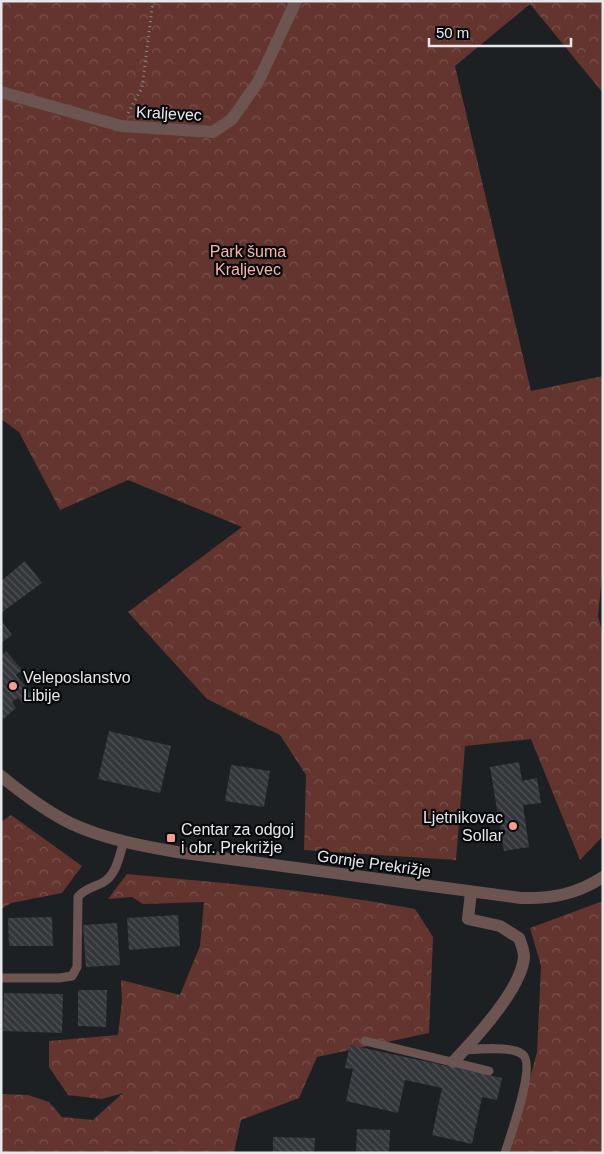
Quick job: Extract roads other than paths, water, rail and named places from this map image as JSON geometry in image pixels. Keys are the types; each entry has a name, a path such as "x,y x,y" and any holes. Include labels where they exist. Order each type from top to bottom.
{"street":[{"name":"Kraljevec","path":"1,92 121,126 213,132 232,119 258,82 296,1"},
{"name":"Gornje Prekrižje","path":"1,776 18,790 72,824 124,841 178,852 471,892 547,899 574,892 603,877"},
{"path":"453,1062 465,1050 519,978 524,955 519,938 500,926 468,919 471,892"}],"lane":[{"path":"1,978 60,978 72,976 77,967 78,897 109,878 117,865 124,841"},
{"path":"365,1041 489,1071"},
{"path":"465,1050 512,1050 522,1054 528,1061 527,1079 504,1153"}],"place":[{"name":"Veleposlanstvo Libije","path":"13,686"},
{"name":"Ljetnikovac Sollar","path":"513,826"},
{"name":"Centar za odgoj i obr. Prekrižje","path":"171,838"}],"park label":[{"name":"Park šuma Kraljevec","path":"248,260"}]}
